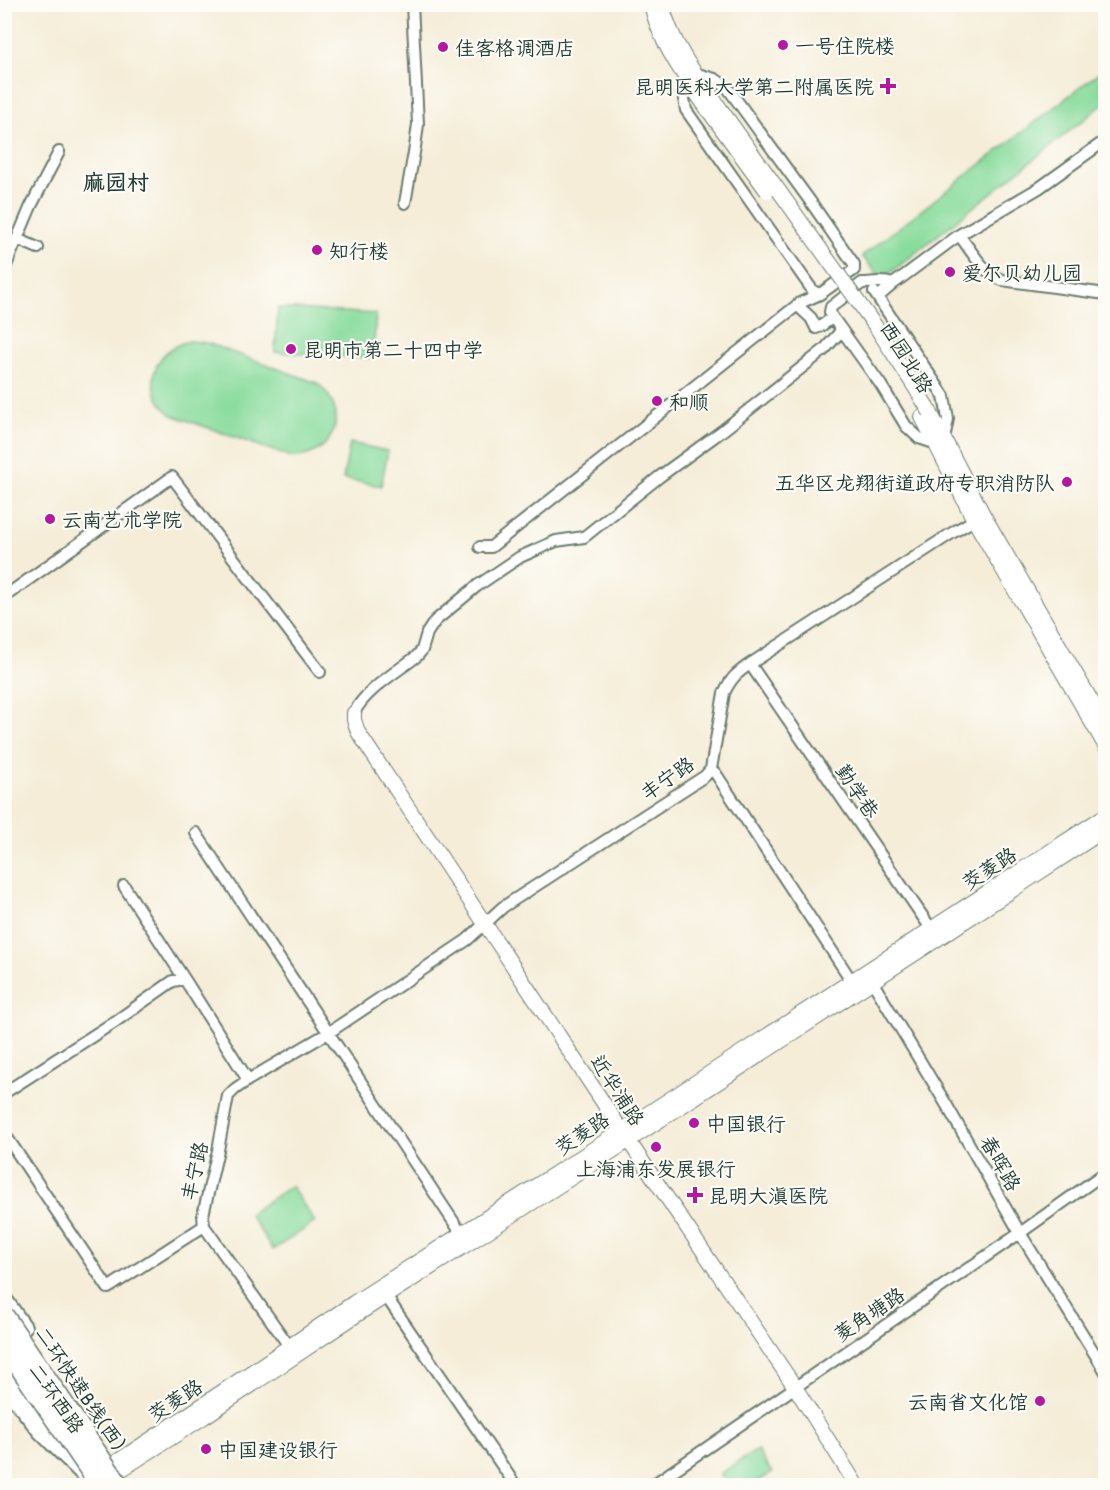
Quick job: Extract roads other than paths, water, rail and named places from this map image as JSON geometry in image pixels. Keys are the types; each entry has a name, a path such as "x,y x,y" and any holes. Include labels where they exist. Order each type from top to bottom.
{"highway":[{"name":"二环快速B线(西)","path":"4,1315 103,1480"},
{"path":"4,1344 103,1480"},
{"path":"4,1374 26,1406 58,1438"}],"main road":[{"name":"二环西路","path":"4,1300 86,1420 103,1480"},
{"name":"二环西路","path":"4,1359 58,1438 103,1480"},
{"path":"103,1480 130,1485"}],"street":[{"path":"405,203 418,124 412,4"},
{"name":"西园北路","path":"651,4 665,44 712,107 926,415 974,520 1106,747"},
{"name":"西园北路","path":"662,4 690,76"},
{"path":"480,547 491,547 797,305 820,294 854,270 854,264 727,87 715,79 690,76 684,99 686,110 813,291 820,294"},
{"path":"878,297 959,235 1039,188 1106,140"},
{"path":"4,270 31,206 59,152"},
{"path":"959,235 995,278 1106,294"},
{"path":"17,239 38,248"},
{"path":"869,284 944,396 948,419 939,441 919,438 906,426 881,385 841,331 830,312 831,307 862,283 885,281 893,284"},
{"path":"797,305 811,318 816,327 832,318"},
{"path":"354,713 358,704 367,695 417,656 435,621 477,586 520,557 556,541 584,537 658,477 722,431 824,350 841,331"},
{"name":"西园北路","path":"939,441 1106,726"},
{"path":"4,597 172,477 320,672"},
{"name":"丰宁路","path":"289,1346 204,1226 203,1215 228,1096 248,1080 328,1033 466,940 503,908 705,776 711,769 724,693 734,676 974,520"},
{"name":"勤学巷","path":"750,664 934,934"},
{"name":"近华浦路","path":"354,713 358,732 624,1135 795,1387 857,1485"},
{"path":"711,769 855,986"},
{"name":"茭菱路","path":"103,1480 198,1408 289,1346 383,1292 869,977 1106,815"},
{"name":"茭菱路","path":"934,934 1106,829"},
{"path":"196,832 461,1233"},
{"path":"123,886 248,1080"},
{"name":"春晖路","path":"869,977 946,1104 1020,1233 1106,1372"},
{"path":"4,1093 173,981 184,979"},
{"path":"4,1133 108,1288 204,1226"},
{"name":"茭菱路","path":"103,1480 204,1417 361,1312 383,1292 461,1233 581,1157 624,1135"},
{"name":"菱角塘路","path":"651,1485 1106,1172"},
{"path":"383,1292 516,1485"},
{"path":"4,1389 19,1410 63,1459 103,1480"}],"place":[{"name":"一号住院楼","path":"783,45"},
{"name":"佳客格调酒店","path":"443,47"},
{"name":"昆明医科大学第二附属医院","path":"888,86"},
{"name":"知行楼","path":"317,250"},
{"name":"爱尔贝幼儿园","path":"950,272"},
{"name":"昆明市第二十四中学","path":"291,349"},
{"name":"和顺","path":"657,401"},
{"name":"五华区龙翔街道政府专职消防队","path":"1067,482"},
{"name":"云南艺术学院","path":"50,519"},
{"name":"中国银行","path":"694,1123"},
{"name":"上海浦东发展银行","path":"656,1147"},
{"name":"昆明大滇医院","path":"695,1195"},
{"name":"云南省文化馆","path":"1040,1401"},
{"name":"中国建设银行","path":"206,1449"}],"district":[{"name":"麻园村","path":"116,182"}]}
